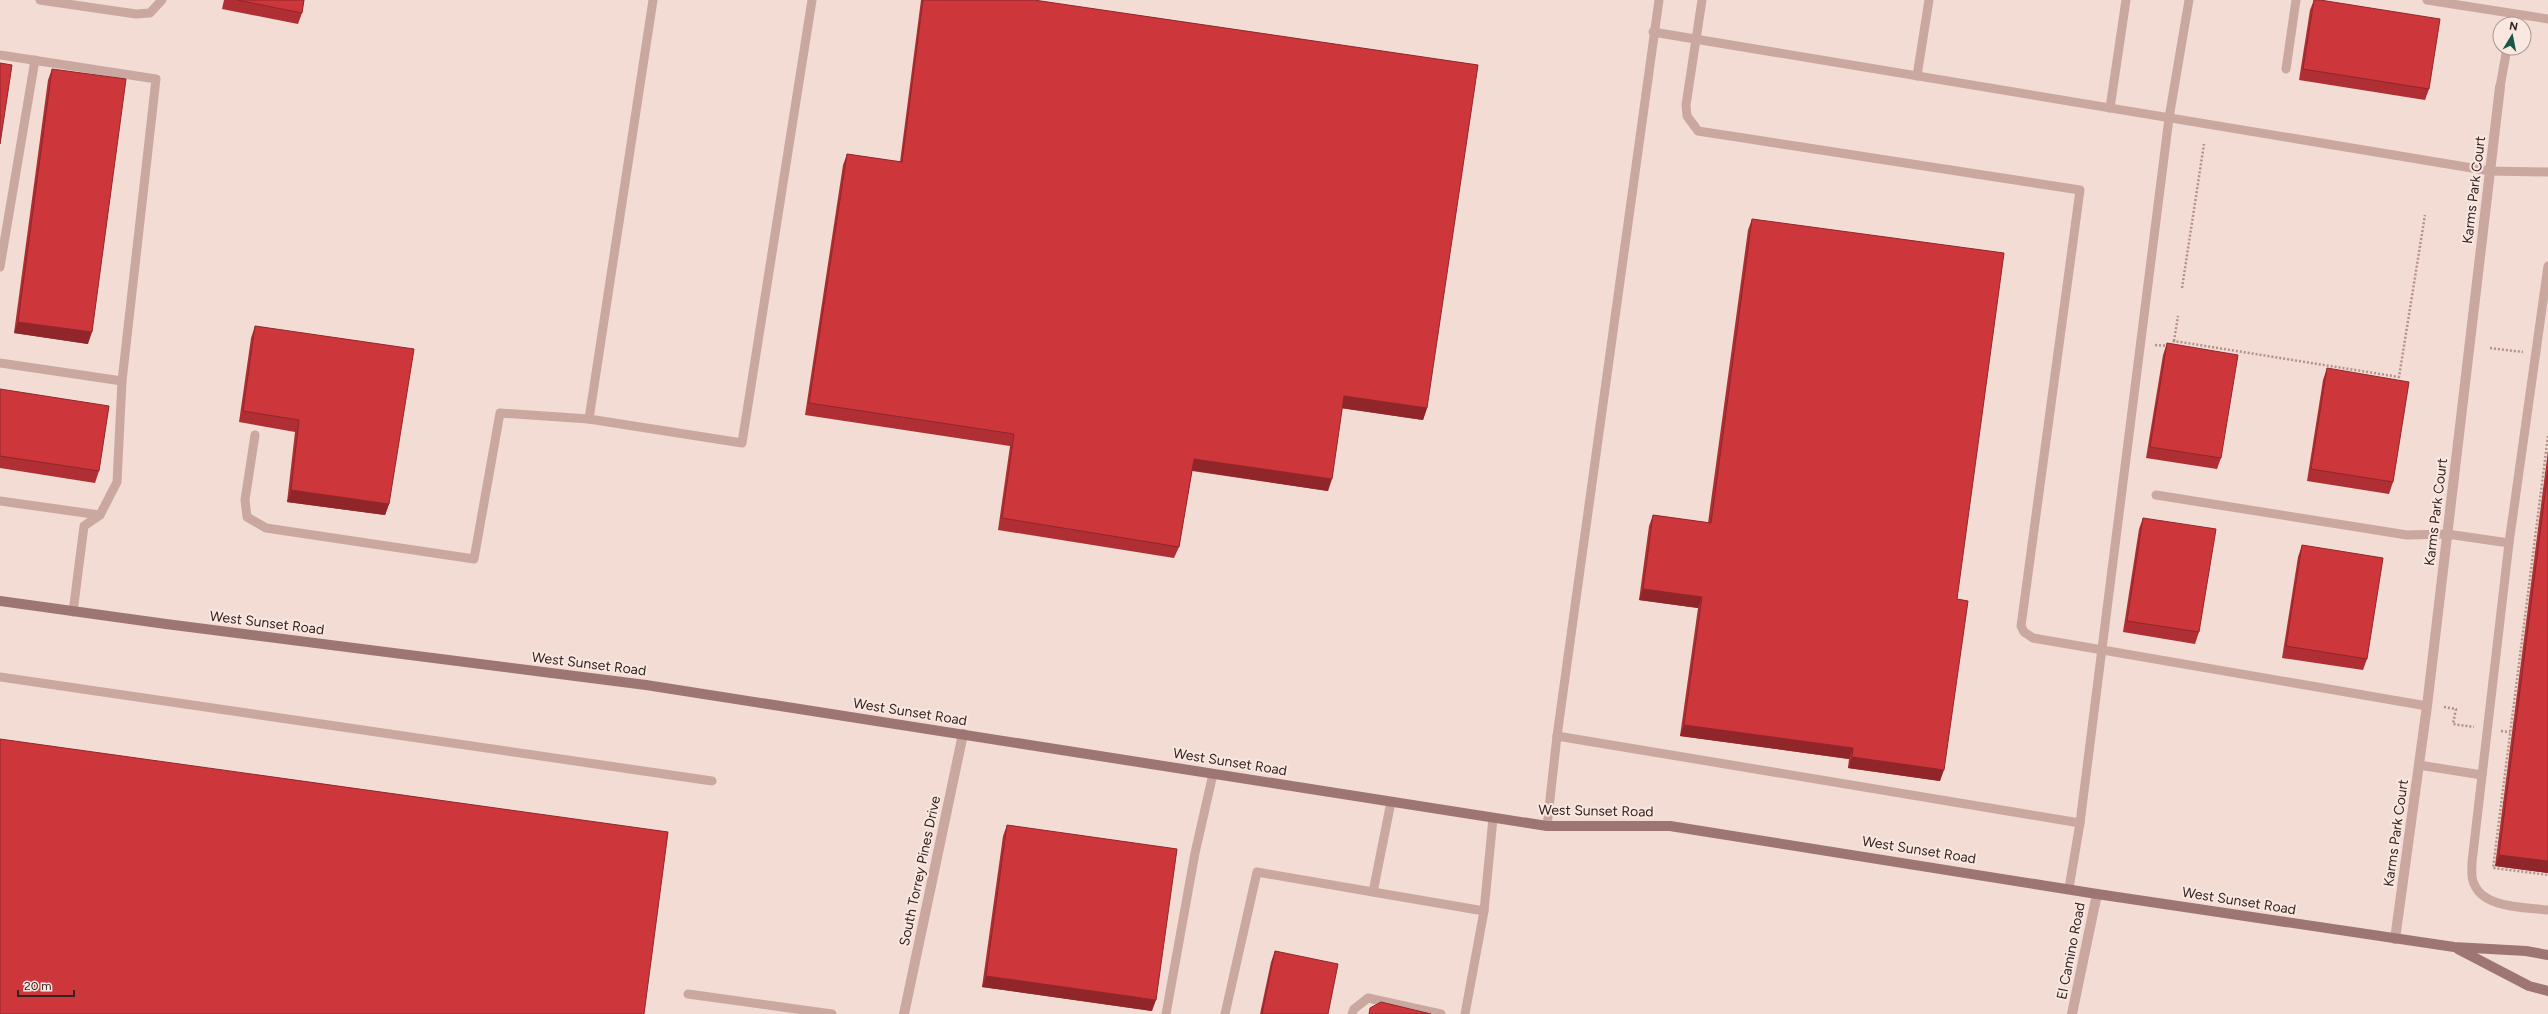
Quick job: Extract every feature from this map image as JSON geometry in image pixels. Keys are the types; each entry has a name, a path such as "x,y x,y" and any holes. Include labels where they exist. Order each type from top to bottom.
{"main road":[{"name":"West Sunset Road","path":"0,601 73,612 646,685 1547,826 1670,826 2070,888 2097,894 2395,939 2454,947 2526,951 2548,955"},
{"name":"West Sunset Road","path":"2454,947 2529,986 2548,991"}],"street":[{"name":"Karms Park Court","path":"2395,939 2427,706 2500,87"},
{"name":"South Torrey Pines Drive","path":"904,1014 963,734"},
{"name":"El Camino Road","path":"2072,1014 2097,894"}],"lane":[{"path":"40,0 136,14 150,13 162,0"},
{"path":"589,418 653,0"},
{"path":"255,435 245,500 247,517 266,528 474,559 500,413 589,418 742,443 812,0"},
{"path":"1547,826 1557,736 1653,32 1659,0"},
{"path":"1702,0 1686,105 1687,116 1698,131 2080,190 2021,626 2024,632 2032,638 2102,651 2427,706"},
{"path":"1917,76 1929,0"},
{"path":"2110,108 2126,0"},
{"path":"2070,888 2080,823 2169,118 2189,0"},
{"path":"2286,69 2296,0"},
{"path":"2427,0 2548,19"},
{"path":"1653,32 2490,171 2548,172"},
{"path":"0,55 156,79 122,381 117,482 100,515 84,526 73,612"},
{"path":"2500,87 2506,56"},
{"path":"0,267 35,60"},
{"path":"2548,266 2509,543 2472,862 2473,881 2482,895 2501,904 2548,910"},
{"path":"0,363 122,381"},
{"path":"2156,495 2407,535 2447,534 2509,543"},
{"path":"0,501 100,515"},
{"path":"0,677 712,781"},
{"path":"1557,736 2080,823"},
{"path":"2419,765 2482,775"},
{"path":"1166,1014 1195,853 1213,774"},
{"path":"1373,892 1391,802"},
{"path":"1465,1014 1484,911 1493,818"},
{"path":"1225,1014 1257,872 1484,911"},
{"path":"688,994 832,1014"},
{"path":"1352,1014 1354,1008 1368,998 1441,1014"}],"path":[{"path":"2182,288 2204,144"},
{"path":"2174,340 2399,377 2425,215"},
{"path":"2150,344 2172,347 2178,316"},
{"path":"2490,348 2523,352"},
{"path":"2548,436 2493,868 2548,875"},
{"path":"2444,707 2456,709 2453,724 2479,728"},
{"path":"2500,730 2510,732"}],"building":[{"path":"237,0 304,0 302,13"},
{"path":"923,0 1034,0 1478,65 1427,408 1344,396 1332,479 1194,459 1179,547 1002,518 1014,434 809,403 847,154 902,162"},
{"path":"2314,0 2440,19 2429,89 2303,69"},
{"path":"0,63 12,65 0,144"},
{"path":"52,69 126,79 92,332 18,322"},
{"path":"1752,219 2004,253 1957,599 1968,601 1944,770 1852,757 1853,748 1684,725 1702,597 1643,589 1653,515 1711,523"},
{"path":"255,326 414,349 389,504 291,490 299,420 243,411"},
{"path":"2167,343 2238,355 2221,458 2150,447"},
{"path":"2327,368 2409,382 2393,482 2311,469"},
{"path":"0,389 109,406 99,471 0,456"},
{"path":"2548,471 2548,861 2499,855"},
{"path":"2143,518 2216,529 2199,632 2127,621"},
{"path":"2302,545 2383,558 2367,659 2286,646"},
{"path":"0,739 668,832 644,1014 0,1014"},
{"path":"1007,825 1177,849 1156,1000 986,976"},
{"path":"1275,951 1338,964 1328,1014 1262,1014"},
{"path":"1381,1002 1431,1014 1369,1014 1370,1008"}]}
